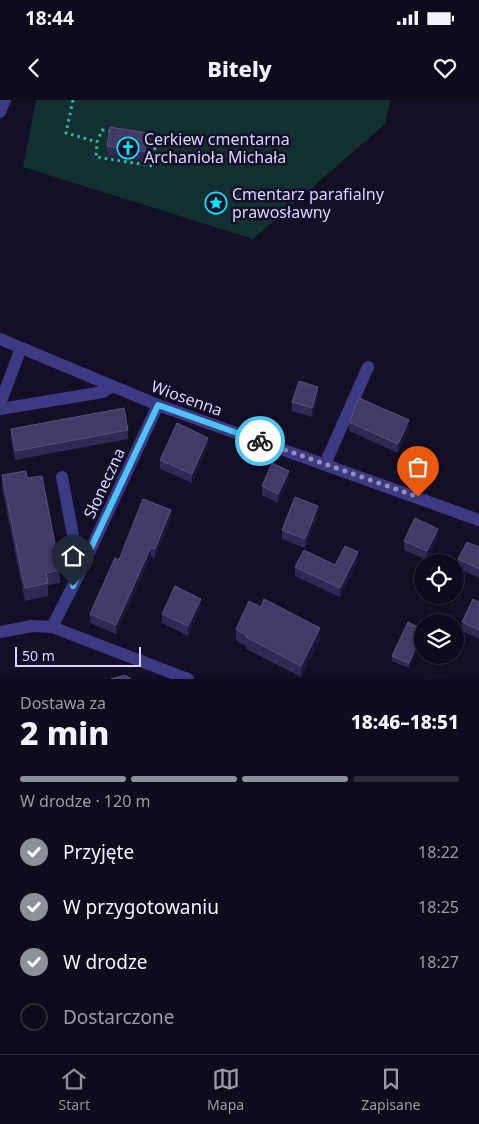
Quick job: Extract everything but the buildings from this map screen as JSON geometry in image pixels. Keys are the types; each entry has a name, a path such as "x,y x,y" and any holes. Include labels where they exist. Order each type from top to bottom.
{"street":[{"path":"0,112 5,100"},
{"name":"Wiosenna","path":"0,338 158,405 479,520"},
{"path":"0,404 21,348"},
{"path":"325,464 368,367"},
{"path":"0,409 103,392 112,386"},
{"name":"Słoneczna","path":"52,627 80,572 158,405"},
{"path":"62,477 80,572"},
{"path":"0,632 32,626 52,627 188,679"}],"path":[{"path":"73,100 66,133 97,142"},
{"path":"102,130 156,137 152,166 96,157 97,142 102,130"}],"green space":[{"name":"Cmentarz parafialny prawosławny","path":"36,100 390,100 385,124 253,239 23,167"}],"way so far":[{"path":"260,441 418,497"}],"place":[{"name":"Cerkiew cmentarna Archanioła Michała","path":"128,148"},
{"name":"Cmentarz parafialny prawosławny","path":"216,203"}],"route":[{"path":"73,586 158,405 260,441"}]}
